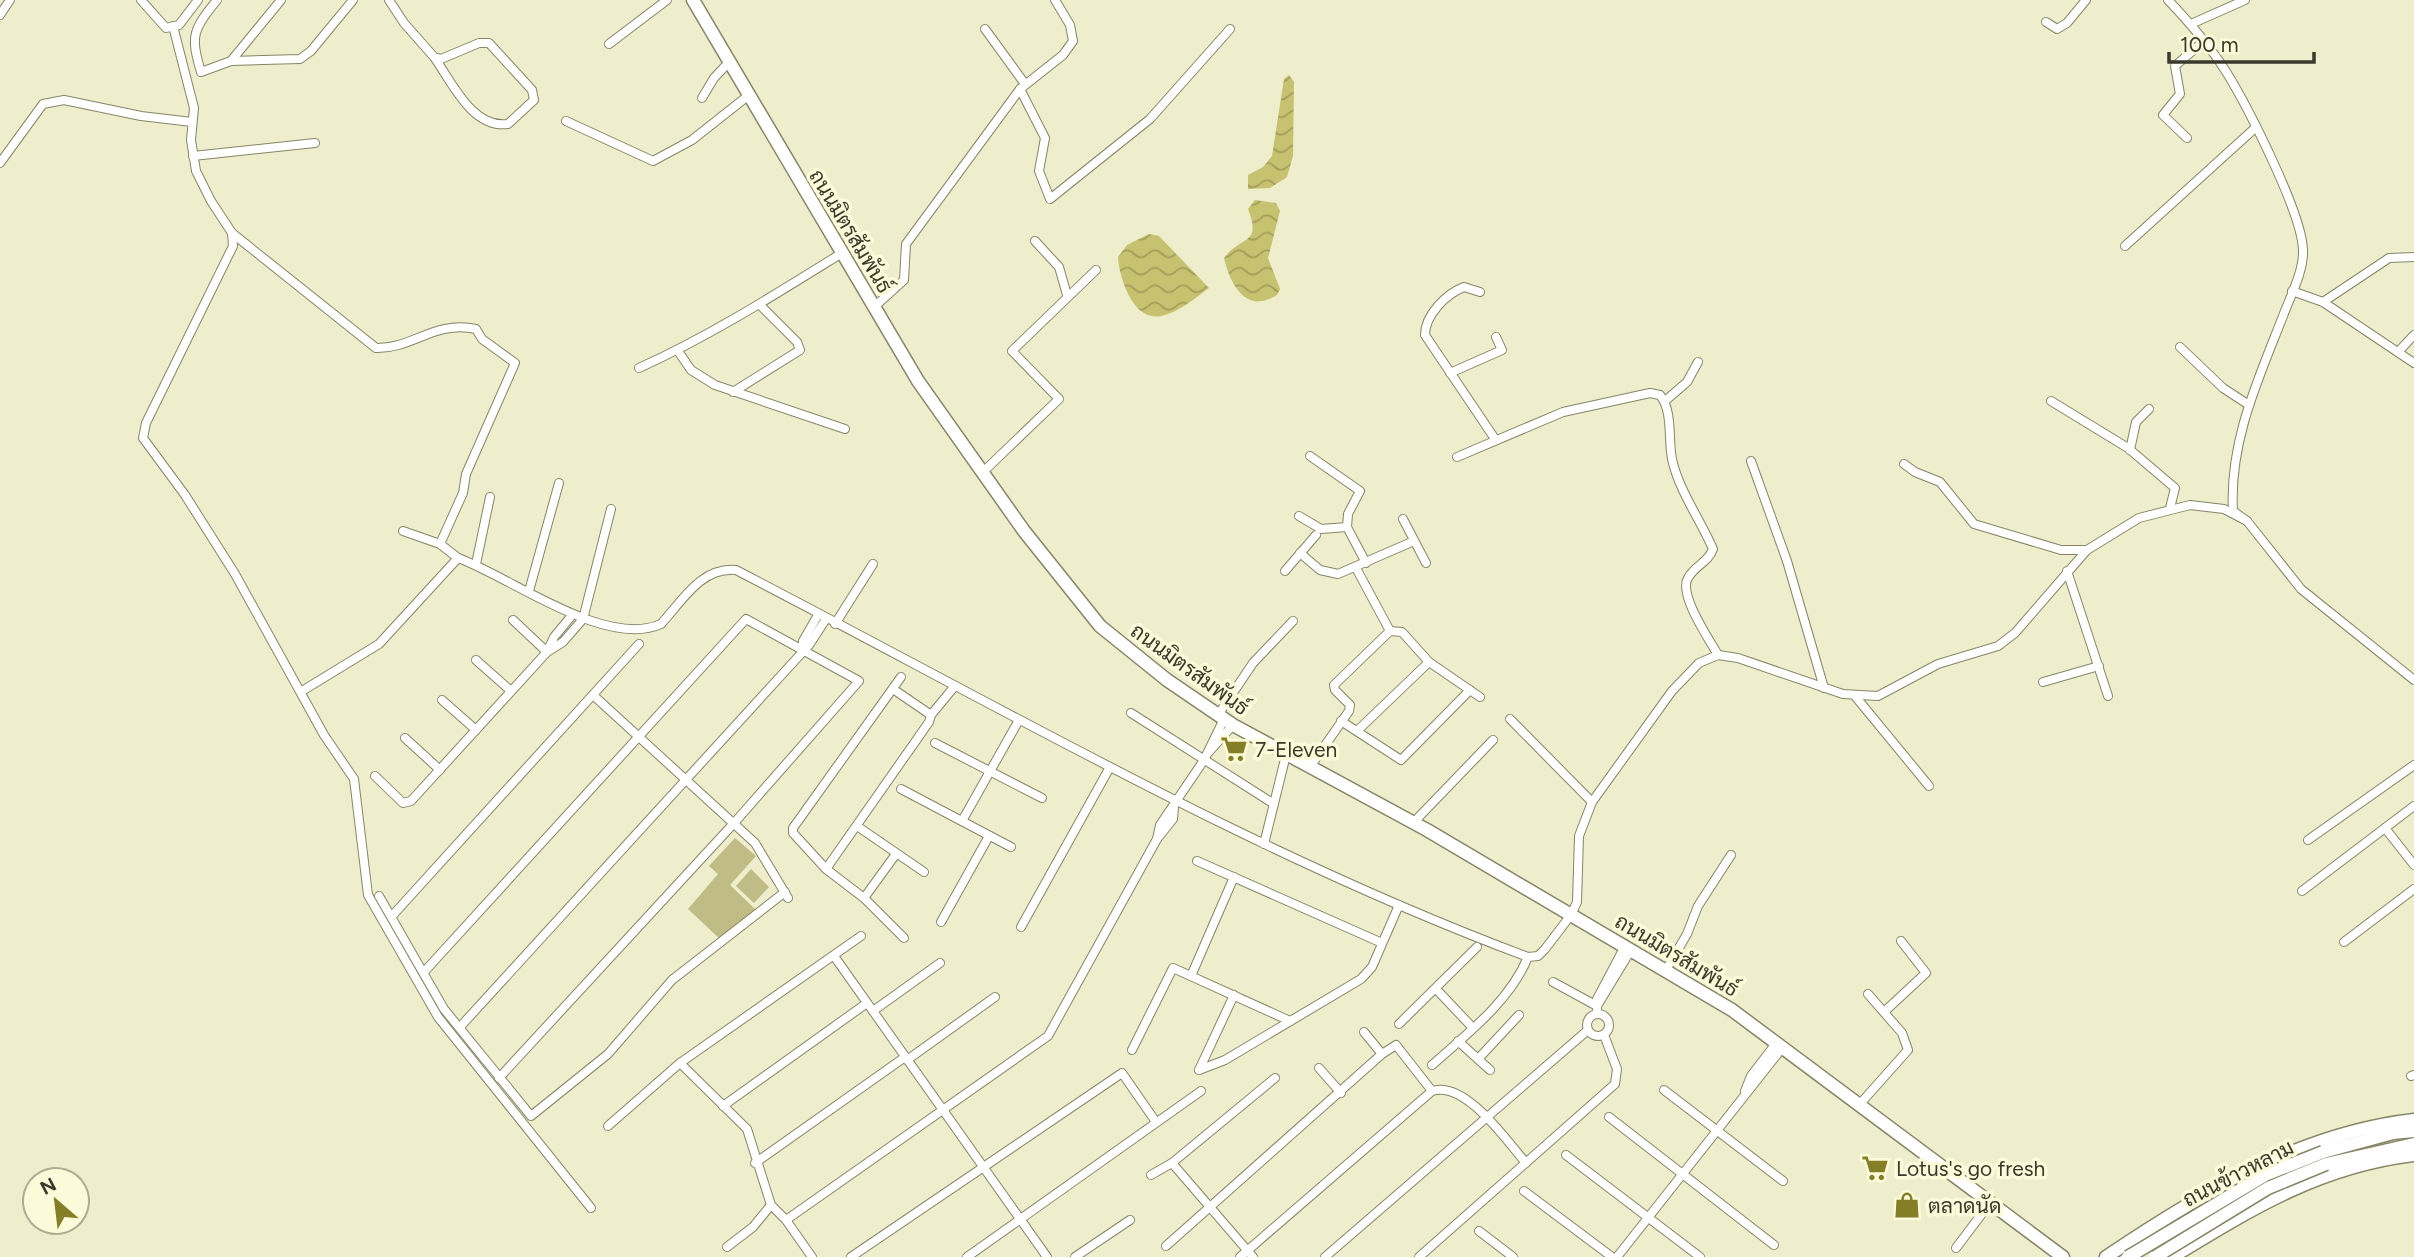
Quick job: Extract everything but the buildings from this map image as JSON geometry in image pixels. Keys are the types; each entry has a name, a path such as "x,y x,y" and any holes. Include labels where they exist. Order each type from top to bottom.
{"street":[{"path":"0,15 10,0"},
{"path":"141,0 166,28 179,24 198,0"},
{"path":"217,0 197,25 193,43 201,72 231,61 300,59 311,51 353,0"},
{"path":"231,61 281,0"},
{"path":"390,0 404,23 434,57 479,117 505,125 534,100 532,90 489,43 479,43 441,59 434,57"},
{"path":"609,44 667,0"},
{"name":"ถนนมิตรสัมพันธ์","path":"693,0 918,381 1039,551 1100,626 1167,680 1225,720 1413,823 1732,1010 2063,1257"},
{"path":"874,306 904,280 906,244 1022,86 1063,55 1073,41 1070,25 1055,0"},
{"path":"2046,22 2057,29 2067,23 2086,0"},
{"path":"2168,0 2191,24 2226,72 2294,211 2304,251 2292,291 2249,405 2235,454 2231,487 2233,511 2247,521 2301,589 2414,680"},
{"path":"2191,24 2245,0"},
{"path":"173,26 194,108 193,156 196,171 232,233 376,348 387,348 434,330 457,325 476,329 482,339 515,363 470,464 463,493 440,544"},
{"path":"985,29 1022,86 1045,138 1039,171 1050,199 1150,119 1230,29"},
{"path":"2187,138 2163,116 2180,93 2175,66 2204,41"},
{"path":"702,98 714,78 730,61"},
{"path":"566,121 653,161 667,156 692,140 749,95"},
{"path":"0,163 36,111 51,101 64,100 141,116 192,122"},
{"path":"2125,246 2255,129"},
{"path":"193,156 315,143"},
{"path":"232,233 233,246 146,422 143,438 210,534 302,691 324,736 354,779 368,895 438,1017 591,1208"},
{"path":"1035,241 1059,267 1067,295"},
{"path":"639,368 678,351 842,253"},
{"path":"2323,302 2389,258 2414,257"},
{"path":"984,472 1059,399 1012,351 1067,295 1096,270"},
{"path":"1480,292 1470,288 1459,289 1439,306 1428,320 1425,335 1495,439"},
{"path":"2292,291 2323,302 2414,363"},
{"path":"733,393 800,350 797,342 760,304"},
{"path":"2398,352 2414,335"},
{"path":"1450,373 1502,349 1496,337"},
{"path":"2180,347 2223,388 2249,405"},
{"path":"678,351 694,373 733,393 845,429"},
{"path":"1665,401 1687,382 1698,362"},
{"path":"1457,457 1563,412 1650,393 1660,395 1665,401 1677,473 1713,549 1710,557 1688,578 1685,593 1718,655"},
{"path":"2051,401 2130,450 2175,488 2170,508"},
{"path":"2130,450 2136,422 2149,409"},
{"path":"1310,456 1360,491 1348,514 1347,527 1366,563"},
{"path":"1751,461 1787,561 1824,688"},
{"path":"1905,464 1915,472 1940,482 1974,524 2061,550 2087,551"},
{"path":"528,592 559,483"},
{"path":"476,564 490,498"},
{"path":"403,531 440,544 458,558 476,564 573,614 630,628 653,628 662,624 702,579 722,569 736,570 1176,804 1399,905 1528,957 1538,956 1545,949 1571,915 1577,902 1579,836 1592,802 1687,673 1699,663 1718,655 1738,658 1824,688 1856,696 1878,696 1938,664 1998,646 2015,633 2087,551 2139,517 2190,505 2224,509 2247,521"},
{"path":"375,776 403,803 411,801 547,652 562,642 583,618 611,509"},
{"path":"1299,516 1321,529 1347,527"},
{"path":"1402,519 1426,562"},
{"path":"1285,571 1317,535"},
{"path":"1300,553 1328,573 1338,574 1414,541"},
{"path":"302,691 379,644 458,558"},
{"path":"835,624 873,564"},
{"path":"1356,568 1390,631"},
{"path":"2067,572 2108,696"},
{"path":"547,652 554,637 573,614"},
{"path":"460,1027 802,650 822,617"},
{"path":"424,972 746,619 859,681 735,822 499,1078"},
{"path":"513,620 547,652"},
{"path":"786,1220 1048,1037 1157,839 1160,825 1206,757 1253,663 1293,621"},
{"path":"1310,767 1350,705 1335,690 1334,685 1390,631 1402,632 1429,662 1480,697"},
{"path":"392,916 639,644"},
{"path":"477,660 510,691"},
{"path":"1357,731 1429,662"},
{"path":"2043,682 2099,666"},
{"path":"901,677 793,828 797,839 826,869 864,898 904,938"},
{"path":"826,869 952,685"},
{"path":"893,689 931,715"},
{"path":"1340,721 1401,760 1470,690"},
{"path":"379,896 444,1009 531,1116 608,1054 672,980 787,895 755,842 593,695"},
{"path":"1856,696 1928,786"},
{"path":"442,700 476,730"},
{"path":"1131,713 1206,757 1273,804"},
{"path":"962,821 1016,719"},
{"path":"1510,719 1592,802"},
{"path":"405,738 440,769"},
{"path":"1413,823 1493,740"},
{"path":"935,743 1042,798"},
{"path":"1264,844 1286,755"},
{"path":"2308,839 2414,765"},
{"path":"1021,927 1110,767"},
{"path":"901,789 1011,847"},
{"path":"2302,891 2414,806"},
{"path":"857,826 924,872"},
{"path":"2385,828 2414,865"},
{"path":"941,922 989,836"},
{"path":"864,898 896,853"},
{"path":"1666,970 1687,934 1698,906 1731,855"},
{"path":"1197,861 1382,943"},
{"path":"1191,976 1234,877"},
{"path":"2344,942 2414,889"},
{"path":"1234,995 1199,1070 1226,1060 1360,979 1372,967 1399,905"},
{"path":"608,1126 680,1063 861,936"},
{"path":"1884,1012 1926,973 1901,941"},
{"path":"1399,1024 1437,990 1477,947"},
{"path":"1325,1257 1588,1030 1588,1019 1597,1010 1628,948"},
{"path":"834,956 1046,1257"},
{"path":"1432,1065 1499,1002 1523,971 1528,957"},
{"path":"723,1106 940,963"},
{"path":"1132,1050 1172,968 1290,1021"},
{"path":"1553,982 1597,1010 1609,1022 1609,1029 1604,1035 1597,1037 1588,1030"},
{"path":"1437,990 1473,1028"},
{"path":"1859,1105 1909,1050 1902,1033 1868,994"},
{"path":"755,1163 995,997"},
{"path":"1478,1059 1519,1015"},
{"path":"1364,1032 1382,1054"},
{"path":"1419,1257 1615,1084 1617,1069 1604,1035"},
{"path":"1458,1041 1490,1070"},
{"path":"1166,1247 1382,1054 1396,1045 1432,1091"},
{"path":"1524,1191 1614,1257 1780,1045"},
{"path":"680,1063 747,1129 755,1163 771,1205 786,1220 812,1257"},
{"path":"1319,1069 1341,1093"},
{"path":"851,1257 1122,1073 1156,1122"},
{"path":"1152,1175 1172,1163 1275,1078"},
{"path":"1240,1257 1250,1254 1432,1091 1439,1088 1458,1092 1486,1117 1526,1163"},
{"path":"1664,1090 1783,1181"},
{"path":"967,1257 1201,1091"},
{"path":"1609,1117 1774,1245"},
{"path":"2106,1257 2226,1182 2282,1155 2339,1133 2414,1120"},
{"name":"ถนนข้าวหลาม","path":"2128,1257 2265,1175 2324,1158 2393,1133 2414,1131"},
{"name":"ถนนข้าวหลาม","path":"2155,1257 2268,1188 2324,1158 2414,1144"},
{"path":"1566,1155 1700,1257"},
{"path":"2226,1182 2214,1196 2220,1211 2230,1216 2327,1174 2414,1155"},
{"path":"1172,1163 1250,1254"},
{"path":"1956,1248 1990,1203"},
{"path":"727,1247 753,1227 771,1205"},
{"path":"2172,1257 2249,1209"},
{"path":"1075,1257 1130,1220"},
{"path":"1479,1231 1513,1257"},
{"path":"2122,1257 2136,1236"}],"shaded area":[{"path":"735,838 756,856 730,885 756,910 721,940 688,909 718,874 709,866"},
{"path":"751,869 769,887 754,903 736,886"}],"water":[{"path":"1289,75 1294,82 1293,156 1287,177 1270,188 1248,189 1248,175 1263,167 1272,156 1284,79"},
{"path":"1255,200 1276,203 1280,211 1268,258 1280,289 1277,295 1256,301 1241,294 1235,286 1224,258 1251,234 1252,220 1248,209"},
{"path":"1149,234 1159,236 1209,288 1180,308 1161,316 1151,316 1135,305 1129,296 1119,266 1118,257 1127,245"}],"place":[{"name":"7-Eleven","path":"1234,749"},
{"name":"Lotus's go fresh","path":"1875,1168"},
{"name":"ตลาดนัด","path":"1907,1205"}]}
